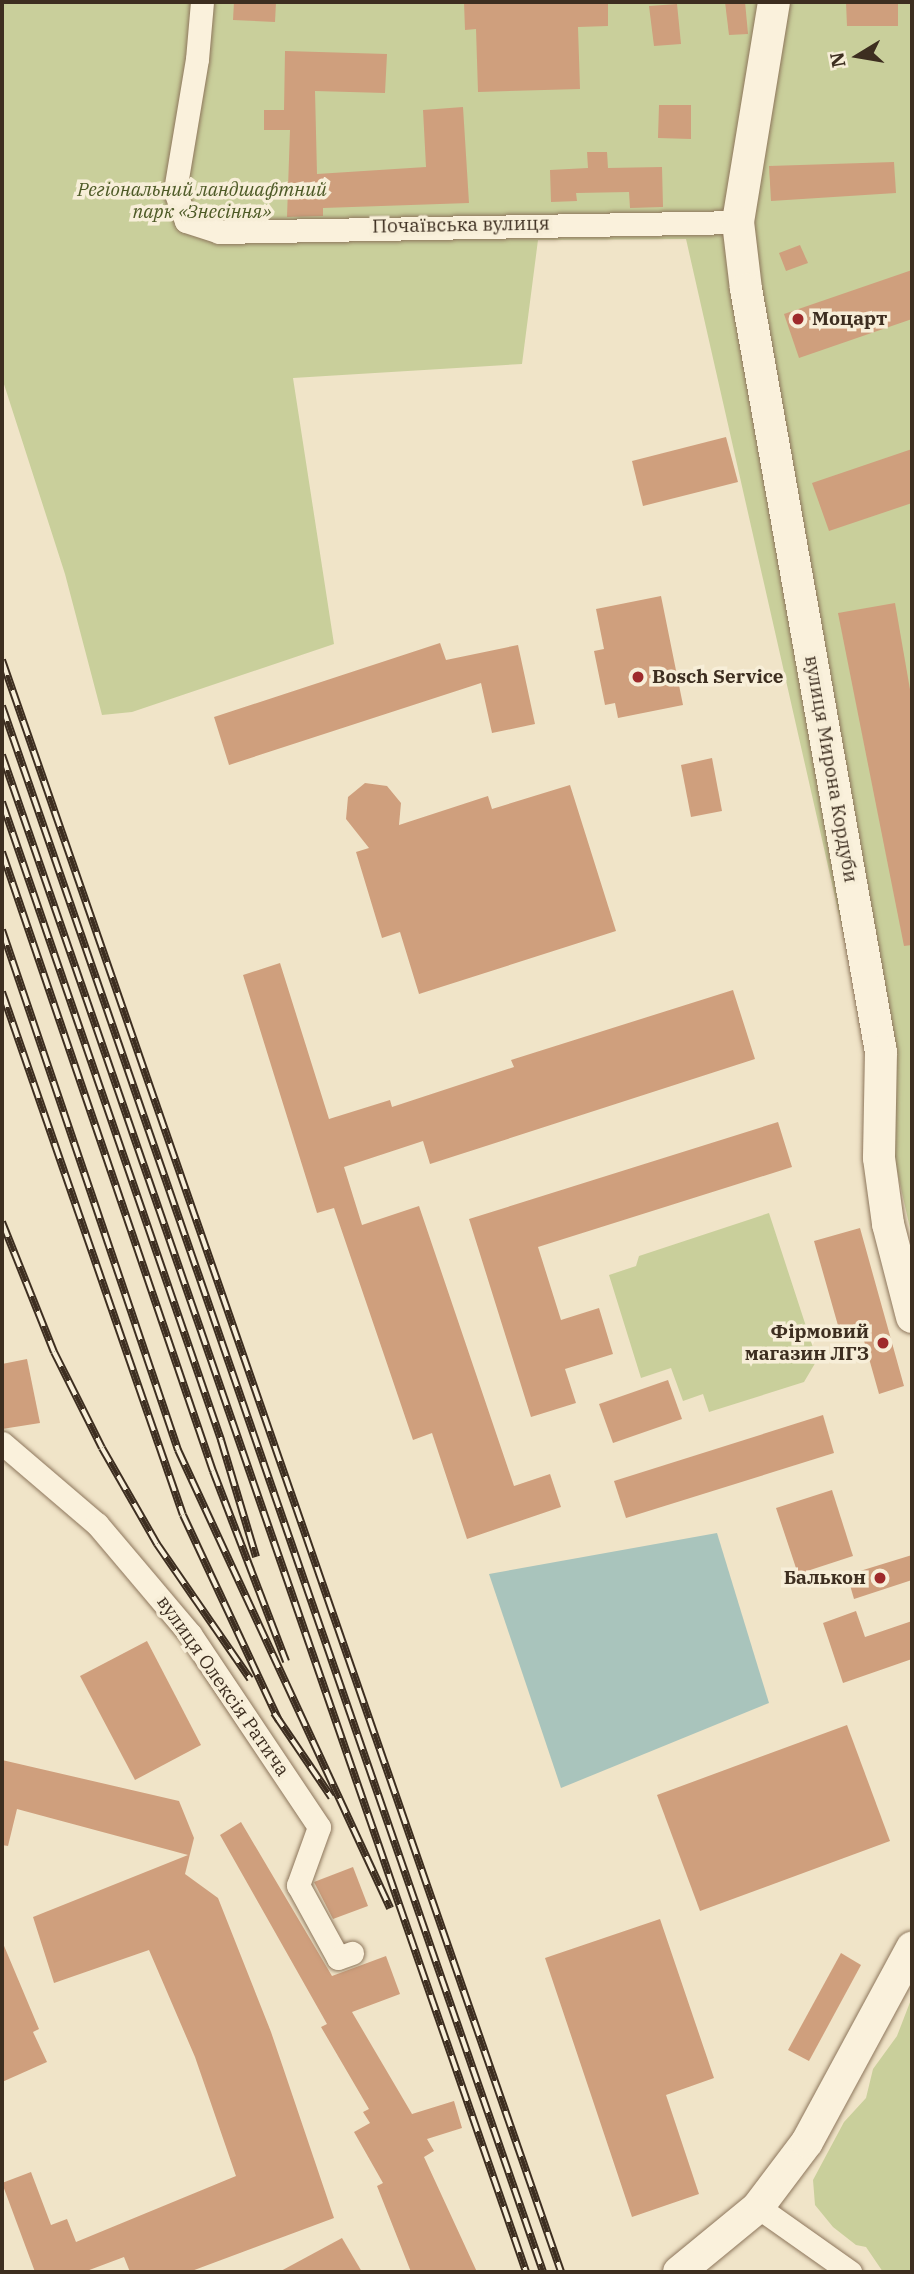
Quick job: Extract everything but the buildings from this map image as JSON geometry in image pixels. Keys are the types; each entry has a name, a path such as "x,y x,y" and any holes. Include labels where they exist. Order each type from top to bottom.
{"street":[{"name":"Почаївська вулиця","path":"202,2 197,60 174,191 186,221 219,232 738,222"},
{"name":"вулиця Мирона Кордуби","path":"774,2 738,222 746,289 881,1052 879,1158 888,1224 912,1317"},
{"name":"вулиця Олексія Ратича","path":"2,1443 97,1524 190,1633 319,1827 298,1885 338,1958 352,1953"},
{"path":"679,2272 758,2207 807,2142 912,1948"},
{"path":"758,2207 850,2272"}],"green space":[{"name":"Регіональний ландшафтний парк «Знесіння»","path":"2,2 912,2 912,1237 686,239 538,240 522,364 293,378 334,644 132,712 102,715 65,574 2,378"},
{"path":"769,1213 817,1360 804,1382 709,1412 703,1394 683,1401 671,1368 641,1378 609,1275 636,1266 639,1256"},
{"path":"912,1997 912,2272 883,2272 866,2247 856,2245 833,2227 815,2205 813,2180 844,2122 866,2098 873,2069 897,2036"}],"water":[{"path":"717,1533 769,1703 561,1788 489,1574"}],"railway":[{"path":"2,660 561,2272"},
{"path":"2,706 543,2272"},
{"path":"2,755 526,2272"},
{"path":"2,802 221,1440 256,1557"},
{"path":"2,852 213,1471 286,1661"},
{"path":"2,930 178,1450 390,1908"},
{"path":"2,992 183,1515 279,1721"},
{"path":"2,1222 54,1352 102,1448 157,1544 250,1679"},
{"path":"274,1713 331,1797"}],"place":[{"name":"Моцарт","path":"798,319"},
{"name":"Bosch Service","path":"638,677"},
{"name":"Фірмовий магазин ЛГЗ","path":"883,1343"},
{"name":"Балькон","path":"880,1578"}]}
